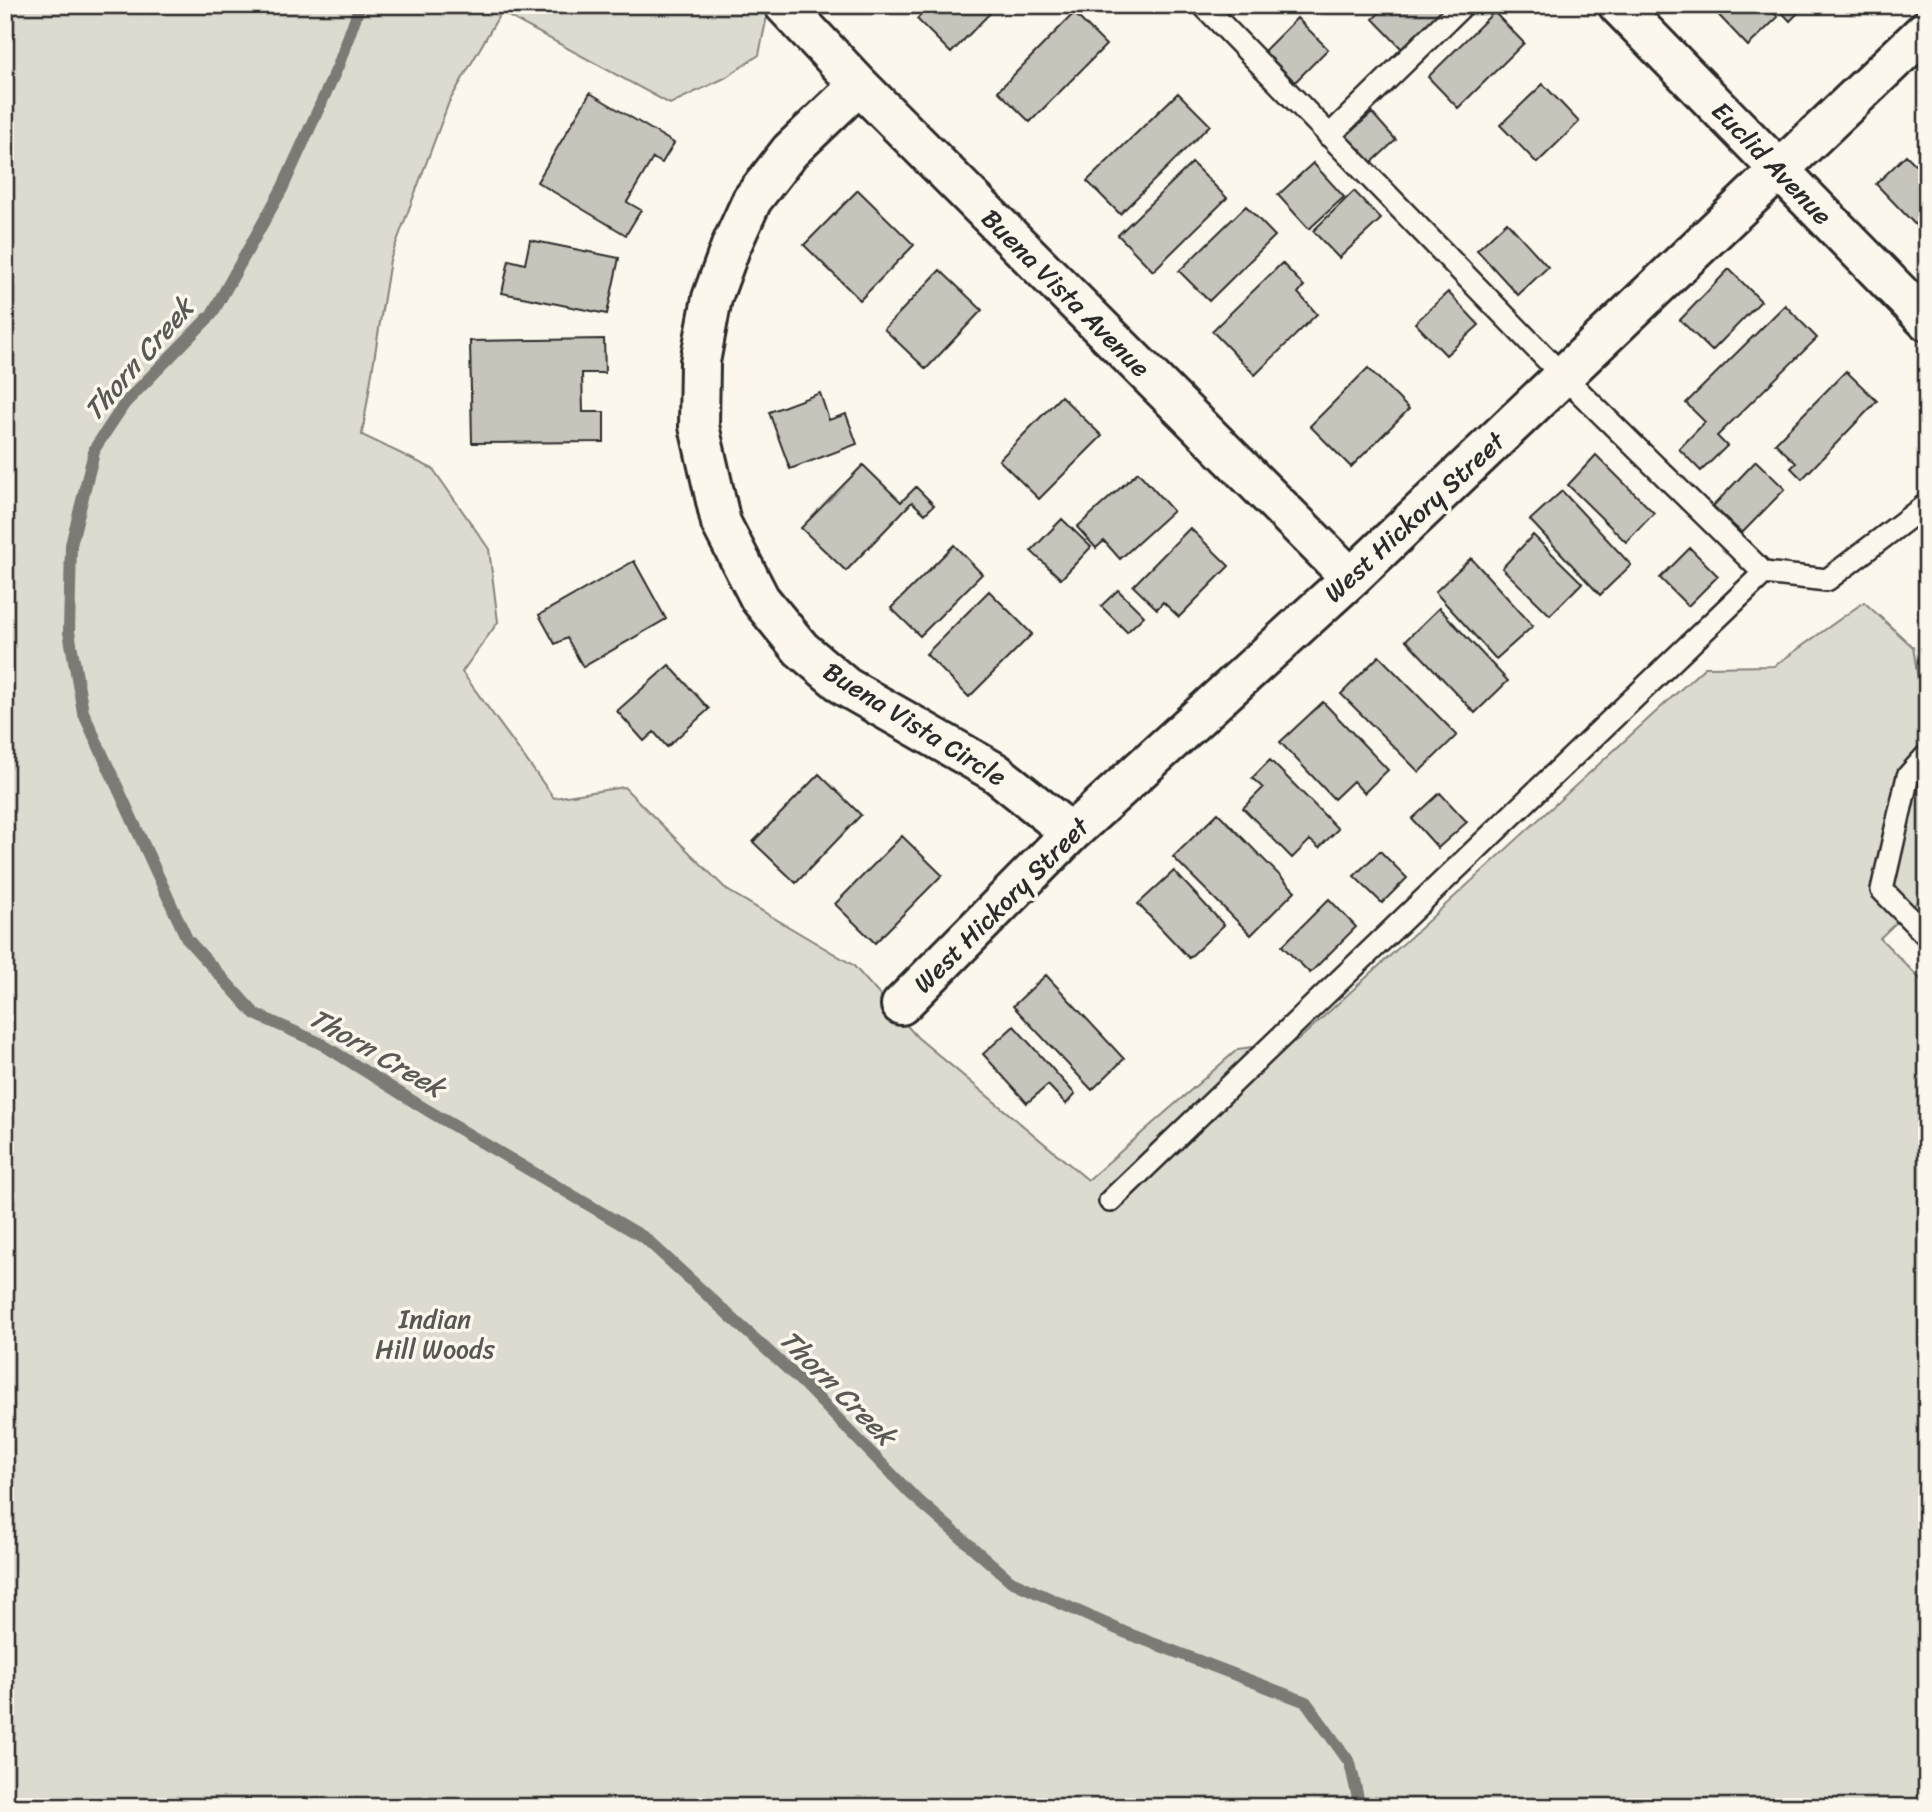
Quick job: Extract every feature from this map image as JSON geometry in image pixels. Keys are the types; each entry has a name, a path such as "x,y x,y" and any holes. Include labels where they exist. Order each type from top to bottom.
{"street":[{"name":"Buena Vista Avenue","path":"784,5 859,85 1350,579"},
{"name":"Euclid Avenue","path":"1618,5 1927,321"},
{"name":"West Hickory Street","path":"901,1005 1071,833 1350,579 1927,29"},
{"name":"Buena Vista Circle","path":"859,85 790,151 752,200 730,246 712,298 700,362 699,426 721,523 760,599 801,649 846,688 995,772 1071,833"}],"lane":[{"path":"1203,5 1563,376 1764,573 1827,580 1927,504"},
{"path":"1329,136 1463,5"},
{"path":"1110,1201 1764,573"},
{"path":"1927,755 1908,776 1882,890 1927,936"}],"green space":[{"name":"Indian Hill Woods","path":"5,5 757,5 767,16 759,55 725,78 670,104 501,12 449,102 390,260 362,435 433,469 489,549 498,622 462,672 554,798 624,787 727,890 853,965 917,1037 1088,1180 1238,1049 1297,1041 1705,667 1774,666 1864,602 1913,647 1923,710 1927,708 1927,893 1880,938 1927,986 1927,1807 5,1807"}],"building":[{"path":"930,5 998,5 951,53 917,19"},
{"path":"1387,5 1447,5 1402,49 1373,19"},
{"path":"1709,5 1766,5 1778,17 1748,46"},
{"path":"1775,5 1806,5 1790,21"},
{"path":"1494,12 1524,43 1458,108 1428,77"},
{"path":"1074,13 1106,45 1030,122 998,91"},
{"path":"1297,18 1328,49 1295,82 1264,51"},
{"path":"1543,84 1579,122 1537,163 1500,125"},
{"path":"590,93 674,143 662,163 653,158 627,202 641,210 626,235 537,182"},
{"path":"1178,93 1210,125 1120,214 1087,181"},
{"path":"1372,113 1396,140 1370,164 1345,137"},
{"path":"1906,155 1927,176 1927,237 1876,184"},
{"path":"1192,163 1227,198 1153,271 1118,235"},
{"path":"1313,163 1344,197 1309,229 1278,195"},
{"path":"858,190 914,245 860,300 804,245"},
{"path":"1354,191 1381,219 1339,258 1313,231"},
{"path":"1246,206 1275,236 1209,301 1179,271"},
{"path":"1507,222 1548,267 1518,295 1477,250"},
{"path":"530,240 619,258 607,314 502,293 509,260 525,264"},
{"path":"1282,263 1304,286 1298,293 1317,314 1255,375 1212,331"},
{"path":"1729,269 1761,301 1712,351 1680,320"},
{"path":"940,270 982,310 926,369 884,329"},
{"path":"1448,292 1479,325 1446,355 1415,323"},
{"path":"1785,305 1817,338 1717,436 1727,446 1701,471 1679,449 1705,422 1686,403"},
{"path":"604,339 605,373 582,373 583,412 604,412 604,442 472,443 470,341"},
{"path":"1368,368 1409,409 1351,467 1310,426"},
{"path":"1846,371 1877,401 1802,479 1791,468 1796,463 1775,443"},
{"path":"820,393 829,420 846,414 857,444 790,469 769,412"},
{"path":"1061,396 1102,436 1039,499 999,460"},
{"path":"1596,455 1654,513 1626,542 1568,485"},
{"path":"1756,461 1785,489 1742,533 1713,506"},
{"path":"863,465 901,502 916,487 934,505 925,514 912,502 846,571 801,528"},
{"path":"1138,472 1173,511 1120,559 1104,541 1096,548 1077,527"},
{"path":"1562,491 1631,565 1600,595 1530,520"},
{"path":"1062,519 1091,547 1061,579 1031,551"},
{"path":"1190,528 1229,566 1179,617 1163,602 1157,609 1133,586"},
{"path":"1533,535 1582,583 1550,615 1502,568"},
{"path":"954,545 982,574 920,636 891,608"},
{"path":"1690,548 1718,576 1688,606 1660,578"},
{"path":"1471,558 1533,626 1496,659 1435,592"},
{"path":"634,561 666,619 583,667 567,638 555,644 539,615"},
{"path":"1118,590 1144,616 1127,632 1101,606"},
{"path":"989,591 1032,634 969,697 926,654"},
{"path":"1439,608 1508,681 1475,713 1406,640"},
{"path":"1379,656 1457,735 1419,772 1341,694"},
{"path":"669,665 709,709 667,747 654,732 644,741 617,711"},
{"path":"1323,702 1388,770 1364,793 1353,781 1334,799 1280,742"},
{"path":"1270,760 1338,829 1319,848 1310,840 1292,858 1243,808 1263,788 1252,778"},
{"path":"819,774 861,815 796,883 753,842"},
{"path":"1440,793 1467,822 1438,848 1412,819"},
{"path":"1218,813 1295,891 1251,935 1173,857"},
{"path":"902,836 942,875 875,943 835,904"},
{"path":"1380,851 1407,878 1382,903 1354,876"},
{"path":"1174,871 1224,925 1189,958 1138,904"},
{"path":"1329,899 1356,927 1310,973 1282,946"},
{"path":"1046,975 1124,1059 1092,1090 1013,1006"},
{"path":"1014,1026 1075,1094 1066,1104 1048,1085 1027,1103 983,1054"}],"waterway":[{"name":"Thorn Creek","path":"360,5 338,66 282,189 212,314 125,403 95,448 71,545 69,632 83,712 187,939 255,1014 320,1043 427,1110 645,1238 803,1383 912,1495 1011,1581 1124,1632 1306,1702 1350,1763 1360,1807"}]}
